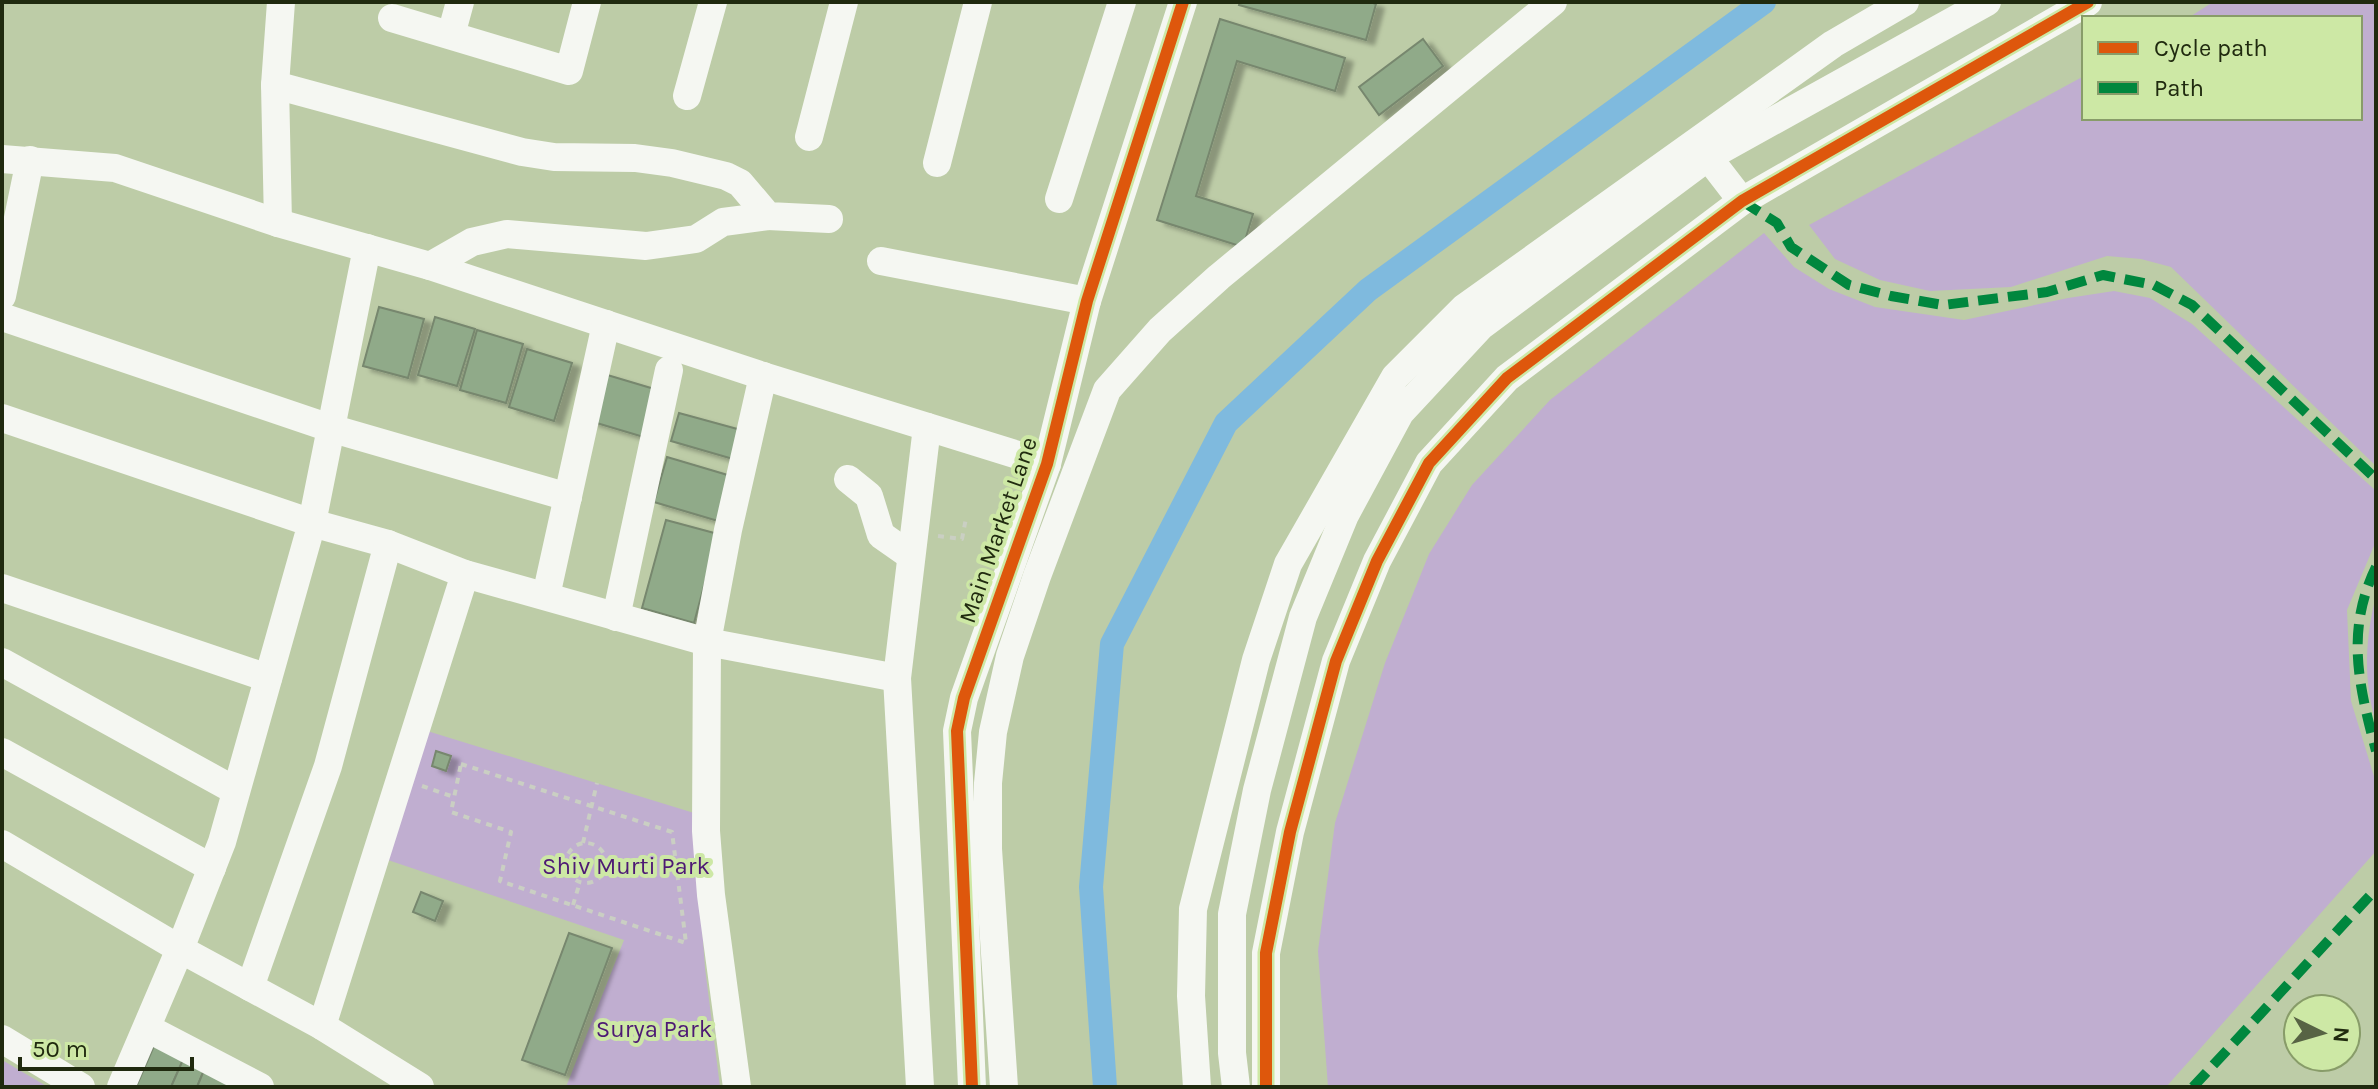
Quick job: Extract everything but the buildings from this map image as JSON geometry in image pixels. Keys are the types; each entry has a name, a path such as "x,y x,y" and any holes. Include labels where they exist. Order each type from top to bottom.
{"street":[{"path":"278,223 275,85 281,2"},
{"path":"451,35 460,2"},
{"path":"392,18 569,71 587,2"},
{"path":"687,96 713,2"},
{"path":"809,137 844,2"},
{"path":"937,163 978,2"},
{"path":"1059,199 1122,2"},
{"name":"Main Market Lane","path":"972,1087 957,731 964,698 1047,464 1087,301 1183,2"},
{"path":"1004,1087 988,849 988,783 993,732 1010,656 1107,390 1160,330 1219,277 1553,2"},
{"path":"1197,1087 1191,996 1193,909 1256,660 1288,564 1395,377 1464,308 1833,44 1905,2"},
{"path":"1236,1087 1232,1053 1232,914 1257,790 1303,617 1345,515 1400,413 1481,326 1708,157 1987,2"},
{"path":"1266,1087 1266,953 1290,832 1336,661 1377,561 1429,463 1507,378 1742,201 2088,2"},
{"path":"275,85 522,152 554,157 635,158 726,176 740,183 768,216"},
{"path":"1708,157 1742,201"},
{"path":"2,296 16,160 115,168 278,223 430,266 763,376 1047,464"},
{"path":"430,266 472,242 507,234 646,246 696,239 723,222 768,216 829,219"},
{"path":"121,1087 212,868 236,791 312,523 367,248"},
{"path":"881,261 1087,301"},
{"path":"2,317 330,428 568,497"},
{"path":"546,596 606,324"},
{"path":"616,617 669,370"},
{"path":"737,1087 711,895 706,831 707,642 728,530 763,376"},
{"path":"2,418 312,523 388,544 465,574 707,642 897,678"},
{"path":"920,1087 897,678 927,427"},
{"path":"848,479 869,496 881,535 911,556"},
{"path":"250,987 328,766 388,544"},
{"path":"322,1026 465,574"},
{"path":"2,588 268,678"},
{"path":"2,662 236,791"},
{"path":"2,752 212,868"},
{"path":"2,844 180,949 322,1026 420,1087"},
{"path":"147,1028 260,1087"},
{"path":"2,1039 81,1087"}],"path":[{"path":"962,539 966,518"},
{"path":"461,764 672,832 686,943 500,881 511,832 451,812 454,797 461,764"},
{"path":"583,843 597,783"},
{"path":"419,785 454,797"},
{"path":"583,843 598,847 602,852 605,866 596,880 580,882 569,874 566,860 572,848 583,843"},
{"path":"573,905 580,882"}],"green space":[{"path":"2213,2 2376,2 2376,466 2171,267 2141,259 2107,256 2011,287 1930,291 1880,280 1835,259 1809,225 2082,77 2082,120 2362,120 2362,16 2191,16"},
{"path":"1764,233 1794,267 1829,289 1875,307 1964,320 2114,291 2150,298 2192,324 2375,490 2376,541 2347,610 2351,701 2376,783 2376,851 2166,1087 1328,1087 1318,951 1335,823 1385,663 1429,554 1472,485 1550,400"},
{"path":"2376,596 2376,723 2369,691 2367,660"},
{"name":"Shiv Murti Park","path":"424,730 694,813 705,968 720,1087 566,1087 624,940 382,858"},
{"path":"2,1060 48,1087 2,1087"}],"waterway":[{"path":"1105,1087 1091,887 1112,644 1226,423 1368,290 1764,2"}],"marked path":[{"path":"1742,201 1777,223 1791,247 1849,285 1891,296 1943,305 2047,292 2103,275 2154,285 2192,305 2376,479"},
{"path":"2376,567 2366,591 2358,636 2360,681 2376,751"},
{"path":"2193,1087 2376,889"}],"cycle path":[{"path":"972,1087 957,731 964,698 1047,464 1087,301 1183,2"},
{"path":"1266,1087 1266,953 1290,832 1336,661 1377,561 1429,463 1507,378 1742,201 2088,2"}],"park label":[{"name":"Surya Park","path":"654,1029"}]}
